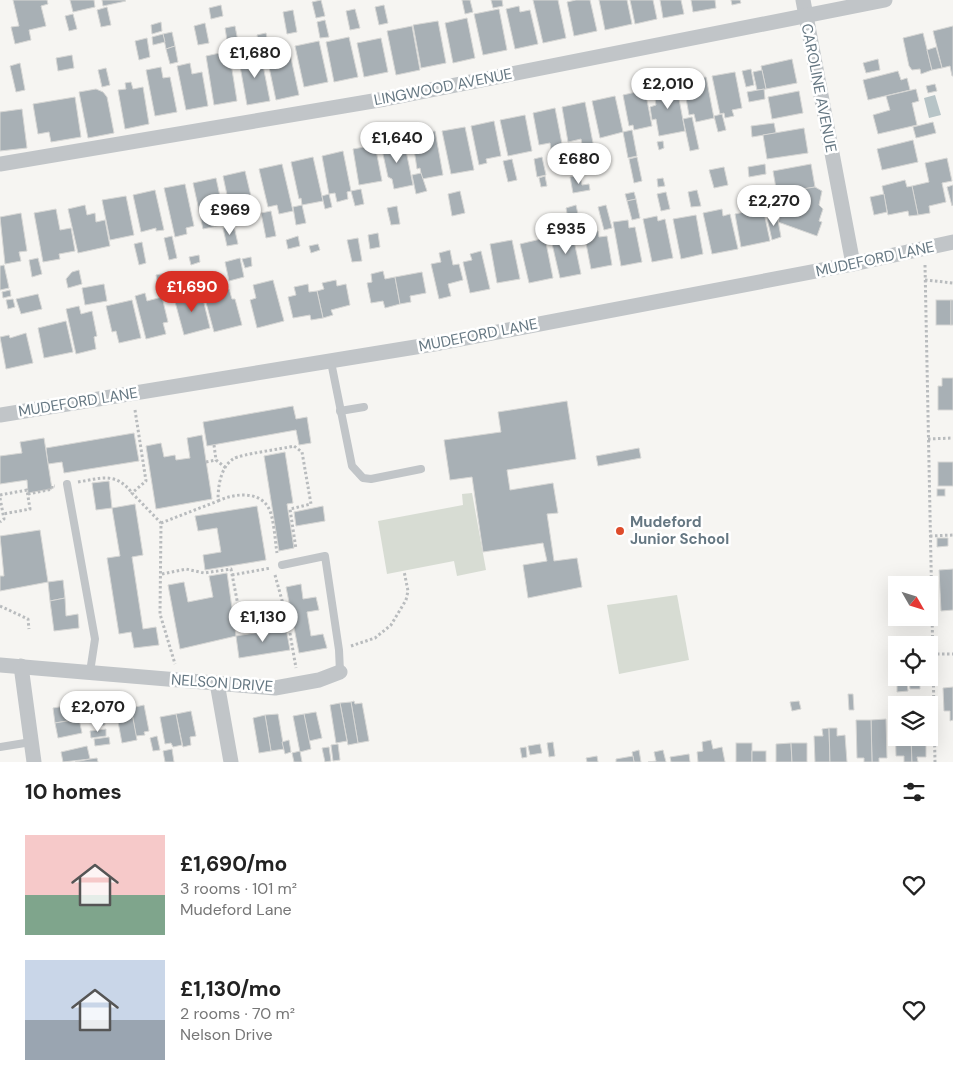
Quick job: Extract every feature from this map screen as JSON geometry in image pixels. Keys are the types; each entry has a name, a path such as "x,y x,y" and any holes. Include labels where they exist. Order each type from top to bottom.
{"street":[{"name":"CAROLINE AVENUE","path":"803,0 853,264"},
{"name":"LINGWOOD AVENUE","path":"0,164 385,99 885,0"},
{"name":"MUDEFORD LANE","path":"0,415 331,362 853,264 953,242"},
{"name":"NELSON DRIVE","path":"0,665 275,688 319,680 340,672"},
{"path":"21,666 34,762"},
{"path":"217,683 231,762"}],"lane":[{"path":"331,362 352,466 363,478 371,479 421,470"},
{"path":"340,411 364,407"},
{"path":"67,484 95,639 90,672"},
{"name":"NELSON DRIVE","path":"280,566 325,556 339,650 340,672"},
{"path":"0,746 31,742"}],"path":[{"path":"924,249 932,636"},
{"path":"925,280 953,283"},
{"path":"133,393 146,481 132,492 161,523 162,574 160,614 179,679"},
{"path":"928,439 953,438"},
{"path":"214,444 216,460 226,468"},
{"path":"218,502 218,488 223,471 234,459 294,446 302,452 311,504 290,509 298,562"},
{"path":"206,462 216,460"},
{"path":"0,522 4,520 3,514 0,496 27,490 30,510 3,514"},
{"path":"161,523 218,502 228,496 243,494 262,500 268,506 280,566 232,575"},
{"path":"930,536 953,535"},
{"path":"273,567 288,622 298,684"},
{"path":"162,574 186,569 204,573 231,569 243,630 288,622"},
{"path":"339,650 375,638 391,625 406,600 408,591 404,571"},
{"path":"0,606 28,619 29,629"},
{"path":"938,654 953,654"},
{"path":"933,686 935,762"}],"shaded area":[{"path":"935,95 941,115 929,118 924,98"},
{"path":"472,493 486,570 457,576 454,561 387,574 378,521 463,505 462,494"},
{"path":"677,595 689,660 619,674 607,605"}],"building":[{"path":"13,0 47,0 48,4 41,6 46,26 29,30 31,40 15,44 11,27 19,26"},
{"path":"70,0 94,0 95,7 73,12"},
{"path":"102,0 125,0 126,1 103,6"},
{"path":"321,0 325,16 316,18 312,2"},
{"path":"462,0 470,0 473,12 465,14"},
{"path":"491,0 502,0 503,6 493,8"},
{"path":"533,0 558,0 566,38 543,43"},
{"path":"590,0 597,31 574,36 567,2"},
{"path":"599,0 627,0 632,24 605,30"},
{"path":"630,0 653,0 657,19 635,24"},
{"path":"660,0 681,0 684,14 663,18"},
{"path":"691,0 715,0 716,8 693,12"},
{"path":"731,0 740,0 741,3 732,5"},
{"path":"221,5 223,16 211,19 209,8"},
{"path":"384,5 388,23 379,25 375,7"},
{"path":"519,6 520,12 530,10 538,44 515,49 506,9"},
{"path":"107,7 111,25 101,27 97,10"},
{"path":"355,9 360,28 350,30 346,11"},
{"path":"499,9 507,50 483,55 474,14"},
{"path":"293,10 297,32 287,34 283,12"},
{"path":"73,14 77,29 69,31 65,16"},
{"path":"467,18 475,58 453,63 445,23"},
{"path":"325,20 329,37 320,38 317,22"},
{"path":"438,21 446,63 421,68 413,25"},
{"path":"161,22 162,31 152,34 151,25"},
{"path":"205,23 209,43 198,45 194,26"},
{"path":"235,26 241,57 230,59 225,28"},
{"path":"412,26 420,70 396,75 387,31"},
{"path":"953,26 952,76 950,66 942,68 933,31"},
{"path":"172,32 175,46 166,49 163,34"},
{"path":"266,33 269,48 260,50 257,35"},
{"path":"923,33 932,70 921,74 920,69 912,70 909,66 903,38"},
{"path":"163,34 165,42 153,45 152,37"},
{"path":"349,37 358,77 334,82 326,42"},
{"path":"147,38 150,57 139,60 135,41"},
{"path":"381,38 388,72 364,77 357,43"},
{"path":"319,41 328,82 304,87 295,46"},
{"path":"175,46 178,62 170,64 166,49"},
{"path":"936,47 942,68 932,70 927,50"},
{"path":"289,49 299,95 276,100 266,53"},
{"path":"260,50 270,101 247,105 240,66 248,64 245,53"},
{"path":"229,51 237,101 214,105 206,56"},
{"path":"72,55 74,68 58,71 56,58"},
{"path":"792,59 797,83 766,89 761,66"},
{"path":"878,59 880,70 866,73 863,63"},
{"path":"20,63 25,90 16,92 10,66"},
{"path":"190,63 192,74 202,72 208,106 186,110 177,66"},
{"path":"161,67 163,78 170,77 177,112 155,116 146,70"},
{"path":"106,68 110,85 102,87 98,70"},
{"path":"751,69 754,85 746,87 742,71"},
{"path":"762,70 766,89 757,90 753,72"},
{"path":"898,71 901,80 907,78 910,90 868,100 863,80"},
{"path":"735,72 742,108 732,110 734,116 725,118 724,113 720,114 712,76"},
{"path":"706,77 714,118 696,122 694,114 689,115 683,81"},
{"path":"131,82 133,89 143,87 149,124 125,129 118,90 126,89 125,83"},
{"path":"676,83 685,131 659,136 656,119 652,120 650,107 656,105 653,87"},
{"path":"935,84 937,91 928,93 926,86"},
{"path":"96,89 103,92 107,97 114,133 88,138 79,92"},
{"path":"764,89 765,99 749,102 747,92"},
{"path":"916,89 919,101 912,103 917,125 878,134 873,115 890,110 886,96"},
{"path":"645,90 652,126 634,130 633,125 629,126 623,95"},
{"path":"799,91 803,113 772,119 768,97"},
{"path":"615,96 623,132 600,138 592,101"},
{"path":"75,97 81,137 51,142 49,132 38,134 33,104"},
{"path":"585,102 594,148 583,150 581,139 568,142 562,107"},
{"path":"555,108 563,149 551,151 550,143 539,145 533,113"},
{"path":"22,109 27,148 0,151 0,112"},
{"path":"722,114 726,130 718,132 714,116"},
{"path":"525,115 532,151 508,156 500,120"},
{"path":"692,117 699,149 690,151 683,119"},
{"path":"494,121 501,156 486,159 487,163 479,165 471,126"},
{"path":"933,122 936,133 916,138 913,127"},
{"path":"774,123 776,133 752,137 751,126"},
{"path":"465,127 474,170 451,174 442,131"},
{"path":"804,128 808,153 767,159 763,135"},
{"path":"632,130 637,156 628,158 623,132"},
{"path":"435,131 443,175 422,179 420,168 417,169 412,136"},
{"path":"913,140 918,162 882,170 877,149"},
{"path":"404,141 413,185 394,189 392,179 388,177 381,145"},
{"path":"663,141 664,148 659,150 657,142"},
{"path":"375,145 382,181 359,185 353,149"},
{"path":"343,151 351,191 347,192 348,199 337,202 335,193 329,194 322,156"},
{"path":"604,152 607,161 599,163 597,153"},
{"path":"575,154 576,162 567,164 566,156"},
{"path":"313,157 323,201 302,205 291,162"},
{"path":"542,157 546,175 537,177 534,159"},
{"path":"637,157 642,181 634,183 629,159"},
{"path":"947,158 952,181 942,183 946,202 929,206 930,213 918,215 912,186 929,182 925,163"},
{"path":"512,159 517,180 508,182 503,161"},
{"path":"282,164 293,211 279,214 277,205 268,207 259,169"},
{"path":"765,164 766,174 749,177 748,167"},
{"path":"811,164 815,187 777,194 773,171"},
{"path":"724,167 728,185 714,188 709,170"},
{"path":"245,171 254,209 231,214 223,176"},
{"path":"421,173 427,191 416,194 412,175"},
{"path":"580,175 582,185 589,184 590,190 573,193 570,177"},
{"path":"545,176 547,186 541,187 539,178"},
{"path":"216,178 226,224 203,229 193,183"},
{"path":"663,178 665,186 658,187 657,179"},
{"path":"905,180 907,187 912,186 918,215 909,216 908,211 888,215 882,186"},
{"path":"185,184 194,226 186,228 187,234 175,237 164,188"},
{"path":"953,185 953,205 952,206 947,187"},
{"path":"815,187 822,191 819,205 823,209 819,221 822,222 817,236 778,222 789,191"},
{"path":"361,189 364,204 355,206 351,191"},
{"path":"155,190 164,230 156,231 156,228 141,232 133,195"},
{"path":"697,190 701,206 691,207 688,192"},
{"path":"460,191 465,213 452,216 448,194"},
{"path":"634,192 636,199 627,201 625,194"},
{"path":"666,192 670,209 661,211 657,194"},
{"path":"329,194 332,207 325,209 322,196"},
{"path":"884,194 887,212 874,215 870,197"},
{"path":"126,196 134,235 110,240 102,200"},
{"path":"636,199 640,218 632,220 627,201"},
{"path":"85,205 87,215 95,213 96,222 105,220 110,246 78,253 68,209"},
{"path":"302,205 306,223 296,225 293,207"},
{"path":"576,205 581,228 570,230 566,208"},
{"path":"606,205 612,228 604,230 598,207"},
{"path":"397,206 400,224 391,225 387,208"},
{"path":"763,208 770,241 741,247 735,214"},
{"path":"56,209 60,230 71,228 75,251 59,254 60,259 43,262 34,213"},
{"path":"722,209 723,216 730,214 738,249 712,254 703,213"},
{"path":"271,211 276,236 266,238 261,213"},
{"path":"21,213 27,251 19,252 21,261 5,264 0,217"},
{"path":"696,215 703,254 681,259 673,219"},
{"path":"777,215 781,237 772,240 767,218"},
{"path":"657,216 658,221 665,219 673,258 652,262 643,219"},
{"path":"628,220 629,228 635,227 642,262 621,266 613,222"},
{"path":"234,226 238,244 227,246 223,228"},
{"path":"598,231 599,237 607,236 612,265 591,269 584,233"},
{"path":"566,232 568,237 573,236 581,274 560,278 550,235"},
{"path":"378,233 380,247 370,249 368,235"},
{"path":"172,236 177,258 169,260 164,238"},
{"path":"298,236 300,246 288,249 286,240"},
{"path":"358,238 362,261 352,262 347,240"},
{"path":"545,238 553,278 529,283 520,244"},
{"path":"512,240 520,279 497,283 490,244"},
{"path":"142,242 146,263 139,265 134,244"},
{"path":"318,244 320,250 311,253 309,246"},
{"path":"450,250 453,265 459,264 463,280 448,284 451,296 439,299 431,264 441,262 439,253"},
{"path":"481,251 490,289 470,293 463,262 472,260 470,254"},
{"path":"199,255 200,262 191,265 189,257"},
{"path":"251,257 252,266 245,268 242,259"},
{"path":"38,258 42,274 32,277 29,260"},
{"path":"240,258 244,277 229,281 225,262"},
{"path":"4,265 9,288 0,290 0,266"},
{"path":"79,270 82,284 68,288 66,279 72,272"},
{"path":"383,271 385,279 395,277 400,304 385,308 383,301 371,303 367,283 372,282 371,274"},
{"path":"172,272 175,288 159,291 156,275"},
{"path":"422,272 426,293 410,296 411,302 400,304 395,277"},
{"path":"273,280 284,321 257,328 250,300 256,298 253,285"},
{"path":"336,280 337,286 346,284 350,305 331,310 333,315 323,318 317,291 324,289 322,283"},
{"path":"104,284 107,301 85,305 82,288"},
{"path":"308,284 309,292 317,291 323,318 311,320 310,315 293,318 288,297 296,295 294,287"},
{"path":"229,289 232,299 235,299 242,325 214,332 204,295"},
{"path":"10,290 11,296 3,298 2,292"},
{"path":"201,291 210,328 184,335 174,298"},
{"path":"145,293 147,301 162,297 168,322 163,323 166,334 146,339 135,296"},
{"path":"38,294 42,309 21,314 16,299"},
{"path":"13,299 15,307 8,309 6,300"},
{"path":"132,300 141,338 119,343 116,331 112,332 106,306"},
{"path":"936,300 951,300 951,325 936,325"},
{"path":"951,300 953,300 953,325 951,325"},
{"path":"79,306 81,314 92,311 97,336 94,337 96,349 76,354 66,309"},
{"path":"66,321 73,352 44,358 38,328"},
{"path":"26,333 33,363 6,369 0,337 9,335 10,338"},
{"path":"942,378 953,378 953,410 938,410 938,386 942,386"},
{"path":"567,401 576,459 507,470 510,490 553,483 558,513 547,514 554,561 577,558 582,587 528,598 523,565 547,561 543,543 483,552 472,477 450,480 444,440 501,432 498,412"},
{"path":"293,406 296,419 307,417 311,443 299,445 296,430 207,446 203,422"},
{"path":"134,433 139,461 64,473 62,462 48,464 46,448"},
{"path":"202,435 212,499 156,509 146,446 161,443 164,457 175,455 176,460 190,458 187,438"},
{"path":"44,438 52,489 28,493 27,480 0,484 0,456 22,453 20,442"},
{"path":"639,448 641,458 598,466 596,456"},
{"path":"285,452 293,503 287,504 294,548 279,551 264,456"},
{"path":"938,462 953,462 953,486 938,486"},
{"path":"109,481 112,508 96,510 92,483"},
{"path":"937,489 945,489 945,496 937,496"},
{"path":"135,504 143,555 132,557 143,629 156,627 159,645 134,648 131,632 119,634 107,558 120,556 112,508"},
{"path":"257,506 266,560 205,570 203,555 221,552 217,528 198,531 195,516"},
{"path":"323,506 325,521 296,526 294,512"},
{"path":"40,530 48,582 0,591 0,576 4,576 0,536"},
{"path":"937,538 948,538 948,546 937,547"},
{"path":"953,569 953,610 941,611 939,570"},
{"path":"227,573 236,636 180,649 168,585 184,582 188,602 213,597 209,576"},
{"path":"63,580 65,598 50,601 48,582"},
{"path":"301,584 303,599 316,597 319,610 307,612 311,636 323,634 327,648 299,653 286,587"},
{"path":"65,598 66,616 78,614 79,628 54,631 50,601"},
{"path":"286,628 290,650 239,658 236,636"},
{"path":"897,686 907,686 908,691 897,692"},
{"path":"910,686 920,686 920,689 910,689"},
{"path":"953,687 953,720 950,721 950,711 944,711 943,688"},
{"path":"101,692 103,700 86,702 85,694"},
{"path":"848,694 853,694 854,710 849,710"},
{"path":"354,701 355,704 362,703 369,741 358,743 351,702"},
{"path":"799,701 801,709 792,711 790,702"},
{"path":"351,702 358,743 348,745 340,703"},
{"path":"340,703 347,741 336,743 330,705"},
{"path":"77,704 79,719 55,723 53,708"},
{"path":"144,705 149,731 144,732 145,735 136,736 131,708"},
{"path":"131,708 137,740 122,743 116,711"},
{"path":"191,711 196,736 190,737 191,745 183,747 176,714"},
{"path":"316,712 322,738 309,741 304,714"},
{"path":"176,714 182,745 173,747 171,743 165,744 160,717"},
{"path":"278,714 284,749 271,751 265,715"},
{"path":"304,714 311,749 300,752 293,716"},
{"path":"265,715 271,751 259,753 253,718"},
{"path":"104,718 105,725 95,727 94,720"},
{"path":"79,719 82,733 58,738 55,723"},
{"path":"886,719 887,758 879,758 879,762 872,762 871,720"},
{"path":"856,720 871,720 872,762 864,762 864,758 857,758"},
{"path":"829,728 830,762 815,762 814,736 823,736 822,729"},
{"path":"829,728 837,728 837,736 845,735 847,762 830,762"},
{"path":"106,729 106,736 91,738 90,731"},
{"path":"157,736 160,750 153,751 150,738"},
{"path":"109,737 110,744 95,746 94,739"},
{"path":"289,740 291,752 285,754 282,742"},
{"path":"711,740 713,749 722,747 725,762 698,762 697,752 703,751 702,742"},
{"path":"553,742 555,756 549,757 547,743"},
{"path":"736,743 752,743 752,762 736,762"},
{"path":"791,743 792,762 776,762 776,744"},
{"path":"791,743 807,743 807,762 792,762"},
{"path":"338,744 340,760 333,761 331,745"},
{"path":"540,744 542,753 530,755 528,746"},
{"path":"87,746 90,759 63,762 61,752"},
{"path":"896,746 911,746 912,762 904,762 904,756 896,756"},
{"path":"911,746 926,746 926,757 917,757 918,762 912,762"},
{"path":"329,747 331,761 325,762 322,748"},
{"path":"526,747 527,757 522,758 520,748"},
{"path":"172,749 174,762 165,762 163,751"},
{"path":"639,750 641,762 634,762 632,752"},
{"path":"663,750 666,762 648,762 656,761 654,752"},
{"path":"300,751 302,762 294,762 292,753"},
{"path":"752,751 766,751 766,762 752,762"},
{"path":"689,754 690,762 671,762 670,757"},
{"path":"597,756 598,762 587,762 586,758"},
{"path":"633,756 634,762 616,762 616,759"},
{"path":"97,758 98,762 75,762 90,759"}],"place":[{"name":"Mudeford Junior School","path":"620,531"}]}
